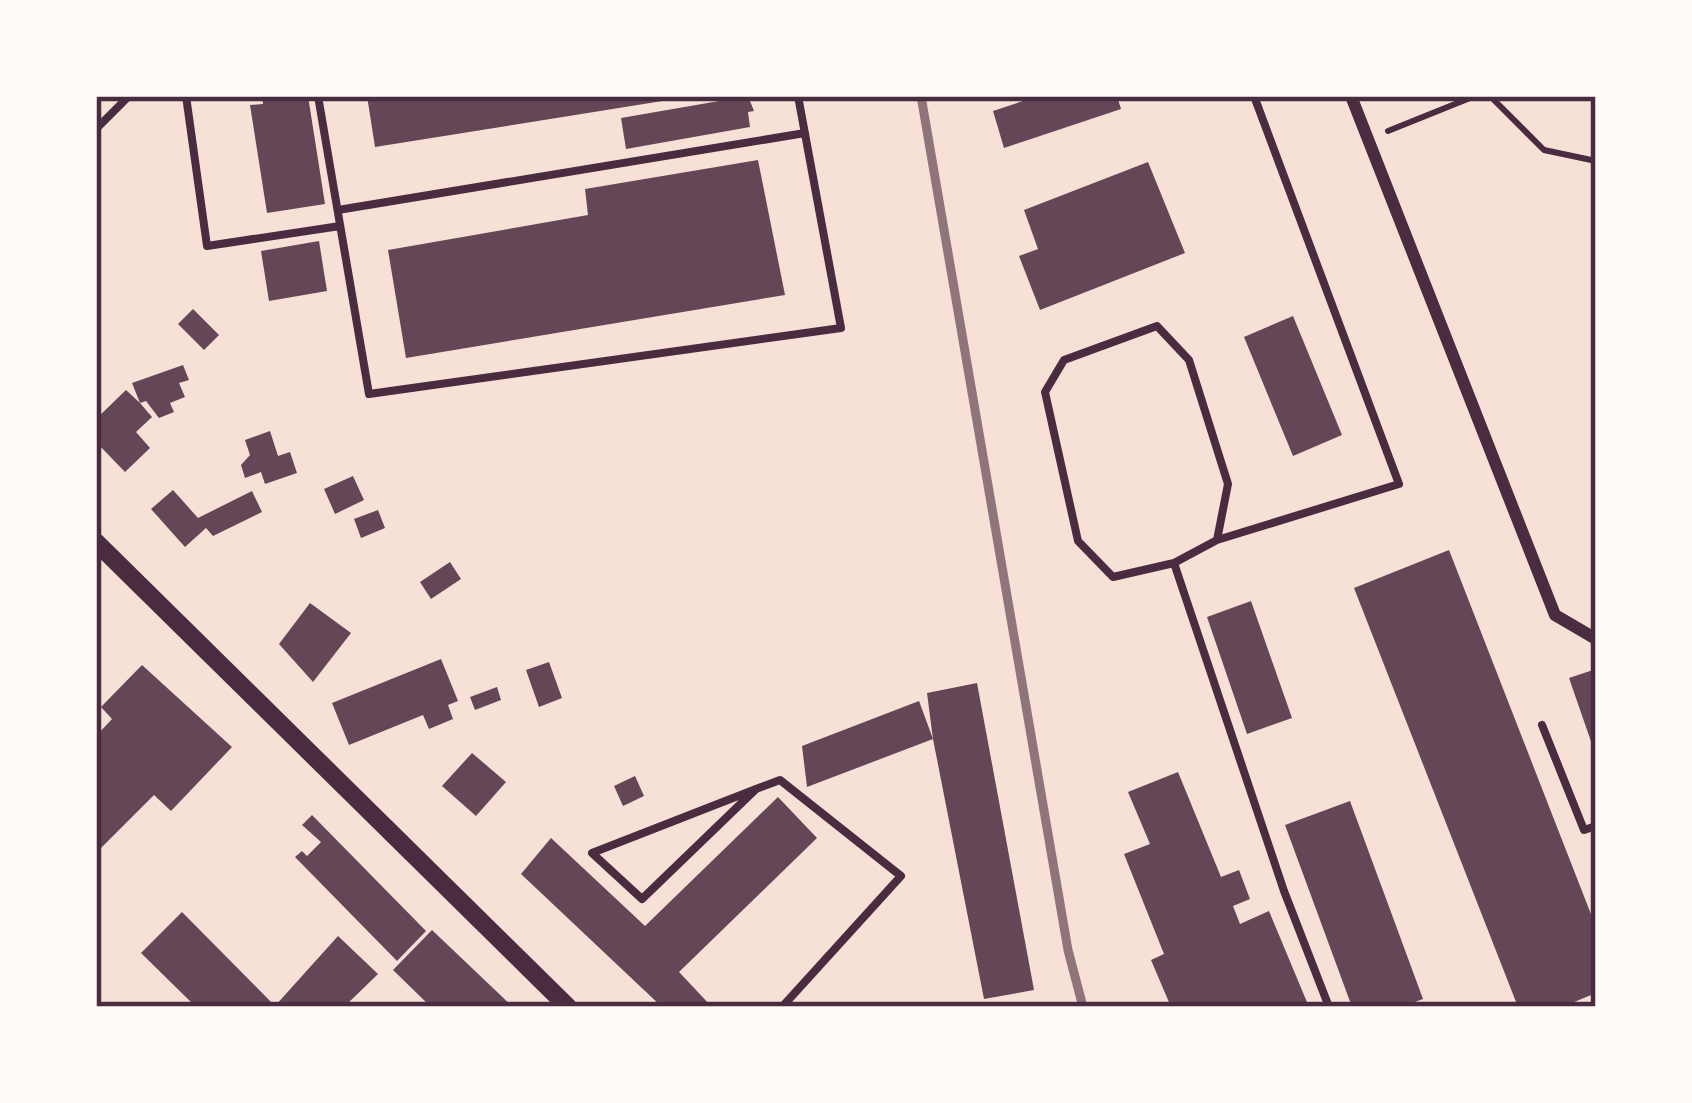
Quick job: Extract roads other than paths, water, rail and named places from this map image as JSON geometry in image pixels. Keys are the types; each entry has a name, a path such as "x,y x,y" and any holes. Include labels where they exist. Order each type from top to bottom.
{"street":[{"path":"1351,96 1555,615 1596,639"},
{"path":"96,542 568,1007"}],"lane":[{"path":"96,129 129,96"},
{"path":"186,96 207,245 340,226"},
{"path":"318,96 369,394 842,328 798,96"},
{"path":"1217,540 1228,484 1189,360 1156,326 1064,360 1046,392 1078,542 1112,577 1174,563 1217,540 1399,484 1254,96"},
{"path":"338,210 805,133"},
{"path":"1174,563 1284,891 1329,1007"},
{"path":"1542,725 1584,830 1596,826"},
{"path":"756,789 642,899 592,853 694,813 756,789 780,780 901,876 782,1007"}],"railway":[{"path":"921,96 1068,950 1083,1007"}]}
